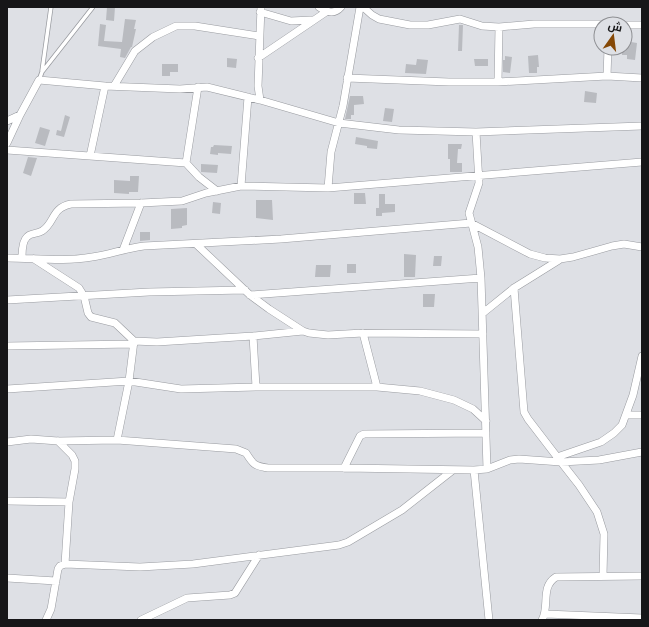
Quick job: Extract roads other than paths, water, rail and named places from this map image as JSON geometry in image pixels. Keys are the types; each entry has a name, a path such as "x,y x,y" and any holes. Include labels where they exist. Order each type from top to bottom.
{"street":[{"path":"319,7 326,12"},
{"path":"258,58 326,12 338,11 342,7"},
{"path":"328,188 331,152 339,123 360,7"},
{"path":"363,7 376,18 394,23 428,25 460,19 482,26 499,27 534,24 593,24"},
{"path":"260,100 258,86 258,58 261,10 291,21 305,22 314,20"},
{"path":"114,86 135,52 153,37 176,26 195,26 259,36"},
{"path":"498,82 499,27"},
{"path":"607,76 608,56"},
{"path":"347,78 449,82 498,82 607,76 642,78"},
{"path":"7,143 39,80 105,86 180,89 207,87 260,100 339,123 412,130 476,132 642,126"},
{"path":"90,156 105,86"},
{"path":"186,163 198,87"},
{"path":"241,186 248,97"},
{"path":"7,121 20,115"},
{"path":"476,132 479,183 469,213 478,247 481,278 487,469"},
{"path":"7,150 186,163 199,177 217,191"},
{"path":"22,258 24,241 27,236 42,231 59,208 65,205 182,201 241,186 328,188 642,162"},
{"path":"123,250 141,203"},
{"path":"7,258 76,259 144,246 281,239 471,222 530,254 545,258 560,259 624,244 642,247"},
{"path":"196,244 247,292 269,309 303,331 317,335 364,333 483,334"},
{"path":"33,258 79,288 84,296 88,313 91,317 115,323 134,343"},
{"path":"483,313 514,288 560,259"},
{"path":"7,300 149,292 247,292 481,278"},
{"path":"514,288 524,412 579,485 597,512 604,534 603,576"},
{"path":"7,346 157,342 253,336 303,331"},
{"path":"364,333 377,387"},
{"path":"253,336 256,387"},
{"path":"118,440 129,381 134,343"},
{"path":"559,460 601,442 622,425 627,415 642,356"},
{"path":"7,389 129,381 181,389 256,387 377,387 420,391 454,400 473,409 486,421"},
{"path":"627,415 642,415"},
{"path":"344,468 360,436 364,434 486,433"},
{"path":"7,442 31,440 58,442 118,440 236,450 246,453 252,464 268,468 474,470 487,469 510,460 519,459 599,460 642,452"},
{"path":"58,442 72,455 75,461 69,502 65,564"},
{"path":"46,620 51,609 60,566 65,564 140,567 193,564 339,545 348,542 402,510 453,470"},
{"path":"474,470 489,620"},
{"path":"7,501 69,502"},
{"path":"141,620 187,598 230,595 235,593 259,555"},
{"path":"642,576 556,577 548,585 544,617 642,618"},
{"path":"7,578 56,581"}],"lane":[{"path":"39,80 42,72 51,7"},
{"path":"42,72 93,7"}]}
